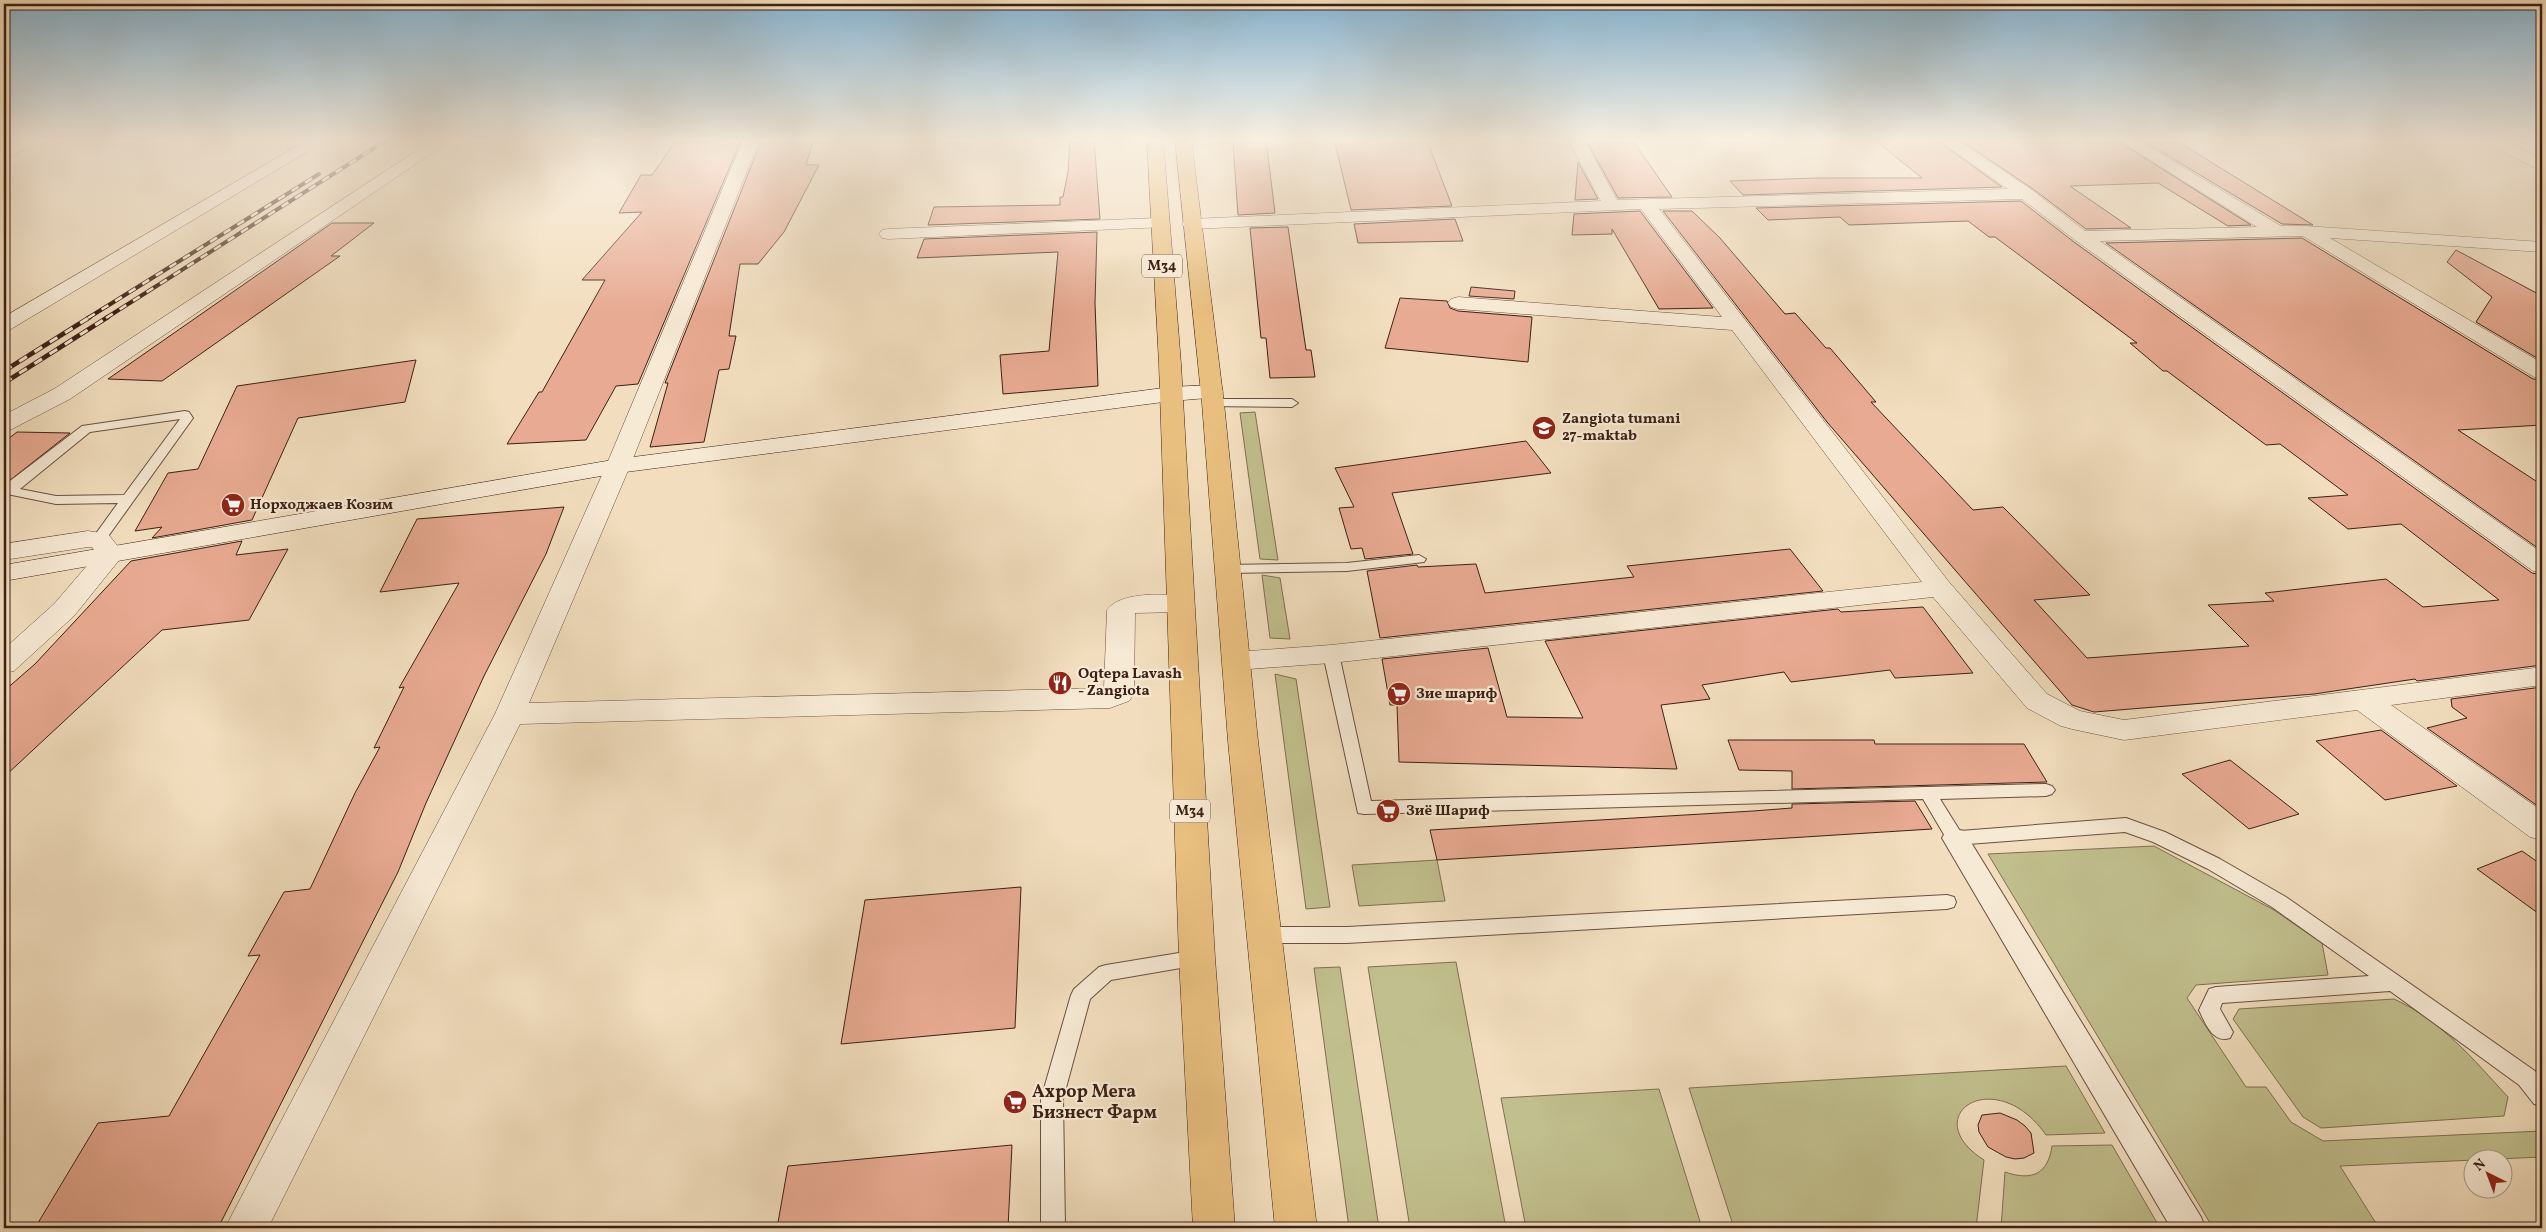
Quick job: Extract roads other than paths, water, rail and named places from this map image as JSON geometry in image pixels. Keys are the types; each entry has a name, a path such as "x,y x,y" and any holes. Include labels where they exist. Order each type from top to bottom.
{"main road":[{"name":"M34","path":"1158,195 1171,394 1197,958 1214,1228"},
{"name":"M34","path":"1188,195 1213,398 1236,661 1296,1228"}],"street":[{"path":"4,325 224,195"},
{"path":"4,424 62,394 360,195"},
{"path":"246,1228 510,714 618,466 729,195"},
{"path":"1606,195 1612,206"},
{"path":"1191,224 1646,204 1969,195"},
{"path":"2028,195 2081,236 2542,565"},
{"path":"2218,195 2276,231"},
{"path":"1646,204 1940,588 2037,701 2072,719 2124,730 2542,676"},
{"path":"888,234 1159,223"},
{"path":"2081,236 2305,230 2542,247"},
{"path":"2305,230 2542,372"},
{"path":"1458,304 1738,324"},
{"path":"4,572 105,547 618,466 1171,394 1213,398"},
{"path":"4,552 88,538 105,547"},
{"path":"4,664 64,610 105,547"},
{"path":"1236,661 1331,654 1940,588"},
{"path":"510,714 1110,698 1119,694 1121,610 1129,605 1180,604"},
{"path":"2361,698 2542,828"},
{"path":"1955,838 2189,1228"}],"lane":[{"path":"1213,398 1292,403"},
{"path":"105,547 128,499 187,418 186,415 86,429 15,484 12,491 56,500 128,499"},
{"path":"1228,569 1347,566 1419,559"},
{"path":"1331,654 1364,808 2046,790"},
{"path":"1928,793 1955,838 2126,825 2159,837 2239,878 2279,902 2527,1078 2542,1097"},
{"path":"1264,935 1347,935 1947,902"},
{"path":"1053,1228 1052,1099 1081,995 1106,974 1197,958"},
{"path":"2223,1032 2209,1010 2216,995 2393,983"}],"railway":[{"path":"88,318 285,195"},
{"path":"106,318 299,195"},
{"path":"4,371 90,317"},
{"path":"4,383 108,317"}],"place":[{"name":"Zangiota tumani 27-maktab","path":"1544,428"},
{"name":"Норходжаев Козим","path":"233,505"},
{"name":"Oqtepa Lavash - Zangiota","path":"1060,683"},
{"name":"Зие шариф","path":"1399,694"},
{"name":"Зиё Шариф","path":"1388,811"},
{"name":"Ахрор Мега Бизнест Фарм","path":"1015,1102"}]}
